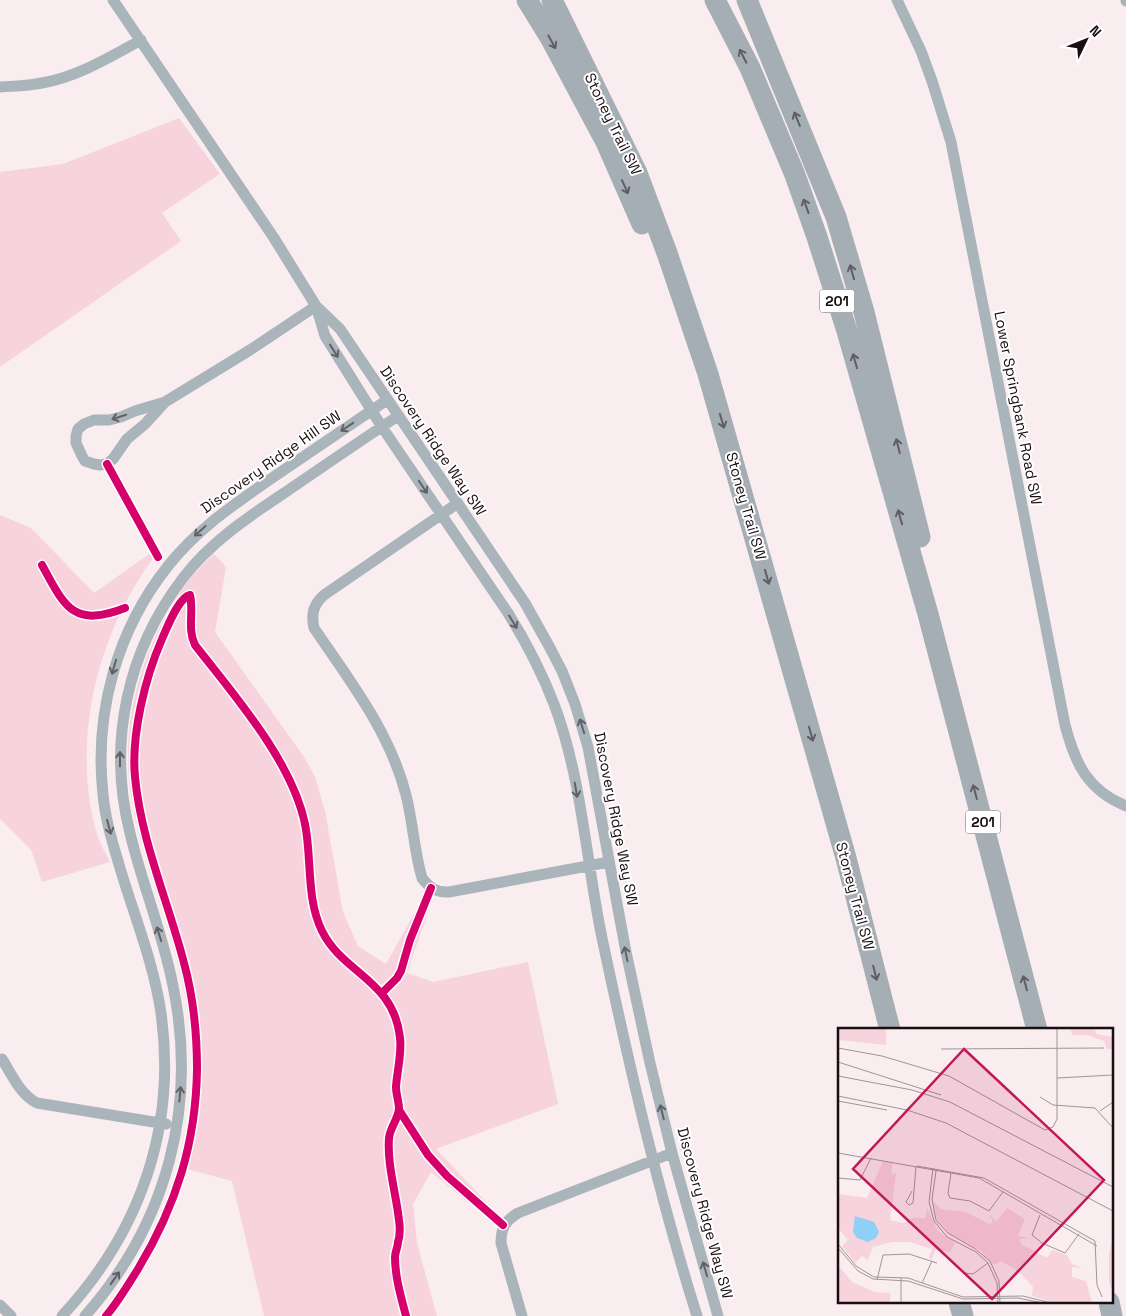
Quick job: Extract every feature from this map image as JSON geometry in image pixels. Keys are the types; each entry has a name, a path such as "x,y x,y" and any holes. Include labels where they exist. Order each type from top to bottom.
{"highway":[{"path":"527,0 551,39 606,142 651,246 685,342 708,374"},
{"name":"Stoney Trail SW","path":"552,0 637,173 667,253 708,374 843,848 889,1028"},
{"name":"201","path":"715,0 750,68 795,174 817,237 928,614 1036,1028"},
{"path":"747,0 836,217 864,312 921,539 928,614"}],"street":[{"name":"Discovery Ridge Way SW","path":"113,0 250,201 316,306 340,329 525,603 562,671 575,704 588,747 638,1012 672,1154 718,1316"},
{"name":"Lower Springbank Road SW","path":"897,0 924,59 951,142 1065,725 1071,747 1089,780 1108,797 1126,806"},
{"path":"0,87 42,83 59,79 74,74 141,40"},
{"name":"Discovery Ridge Way SW","path":"316,306 325,336 382,427 525,641 544,679 554,705 569,753 618,1016 653,1161 696,1311"},
{"path":"165,402 145,424 127,439 113,459 107,464 100,466 85,460 82,456 76,443 76,436 78,429 84,424 94,420 121,418 135,411 165,402 250,350 316,306"},
{"name":"Discovery Ridge Hill SW","path":"62,1316 82,1295 105,1264 133,1214 152,1163 161,1123 165,1084 165,1054 157,989 119,864 107,820 103,796 101,769 102,726 118,656 145,598 167,567 192,539 224,511 387,400"},
{"path":"85,1316 123,1267 149,1220 168,1166 178,1126 182,1043 173,985 130,833 121,783 121,735 124,704 136,661 152,624 167,599 185,575 218,540 245,519 398,416"},
{"path":"458,503 317,601 312,618 314,628 373,715 387,741 407,796 420,871 426,884 436,890 449,892 609,862"},
{"path":"544,679 562,671"},
{"path":"119,864 137,858"},
{"path":"157,989 173,985"},
{"path":"618,1016 638,1012"},
{"path":"2,1059 23,1093 28,1099 37,1103 178,1126"},
{"path":"522,1316 501,1243 503,1225 510,1218 526,1210 672,1154"},
{"path":"133,1214 149,1220"},
{"path":"696,1311 714,1301"},
{"path":"0,1305 11,1316"}],"shaded area":[{"path":"179,118 220,174 162,213 181,241 0,367 0,172 63,164"},
{"path":"0,515 31,528 94,593 152,552 154,557 134,587 104,653 89,723 87,760 89,796 97,835 110,862 42,882 31,850 0,819"},
{"path":"214,554 226,567 215,632 304,757 315,777 325,811 343,912 358,946 386,964 418,907 428,912 407,973 433,982 528,962 558,1104 436,1149 491,1207 484,1215 431,1172 413,1204 417,1243 437,1316 264,1316 232,1181 179,1167 185,1142 191,1090 191,1037 188,1011 177,960 135,817 128,768 128,740 138,685 157,633 185,585"}],"cycle path":[{"path":"107,464 158,557"},
{"path":"42,565 57,592 73,610 93,616 125,608"},
{"path":"106,1316 138,1269 163,1222 181,1173 193,1123 197,1069 192,1002 178,940 143,824 138,801 134,761 137,725 150,671 173,614 181,602 190,595 191,633 195,645 260,730 288,776 298,800 307,837 311,892 317,919 322,931 331,946 342,958 378,990 388,1003 396,1019 400,1038 396,1087 399,1109 390,1134 389,1148 390,1169 400,1226 395,1255 396,1272 406,1316"},
{"path":"382,993 397,978 401,971 410,940 431,888"},
{"path":"399,1110 428,1155 447,1176 503,1225"}]}
